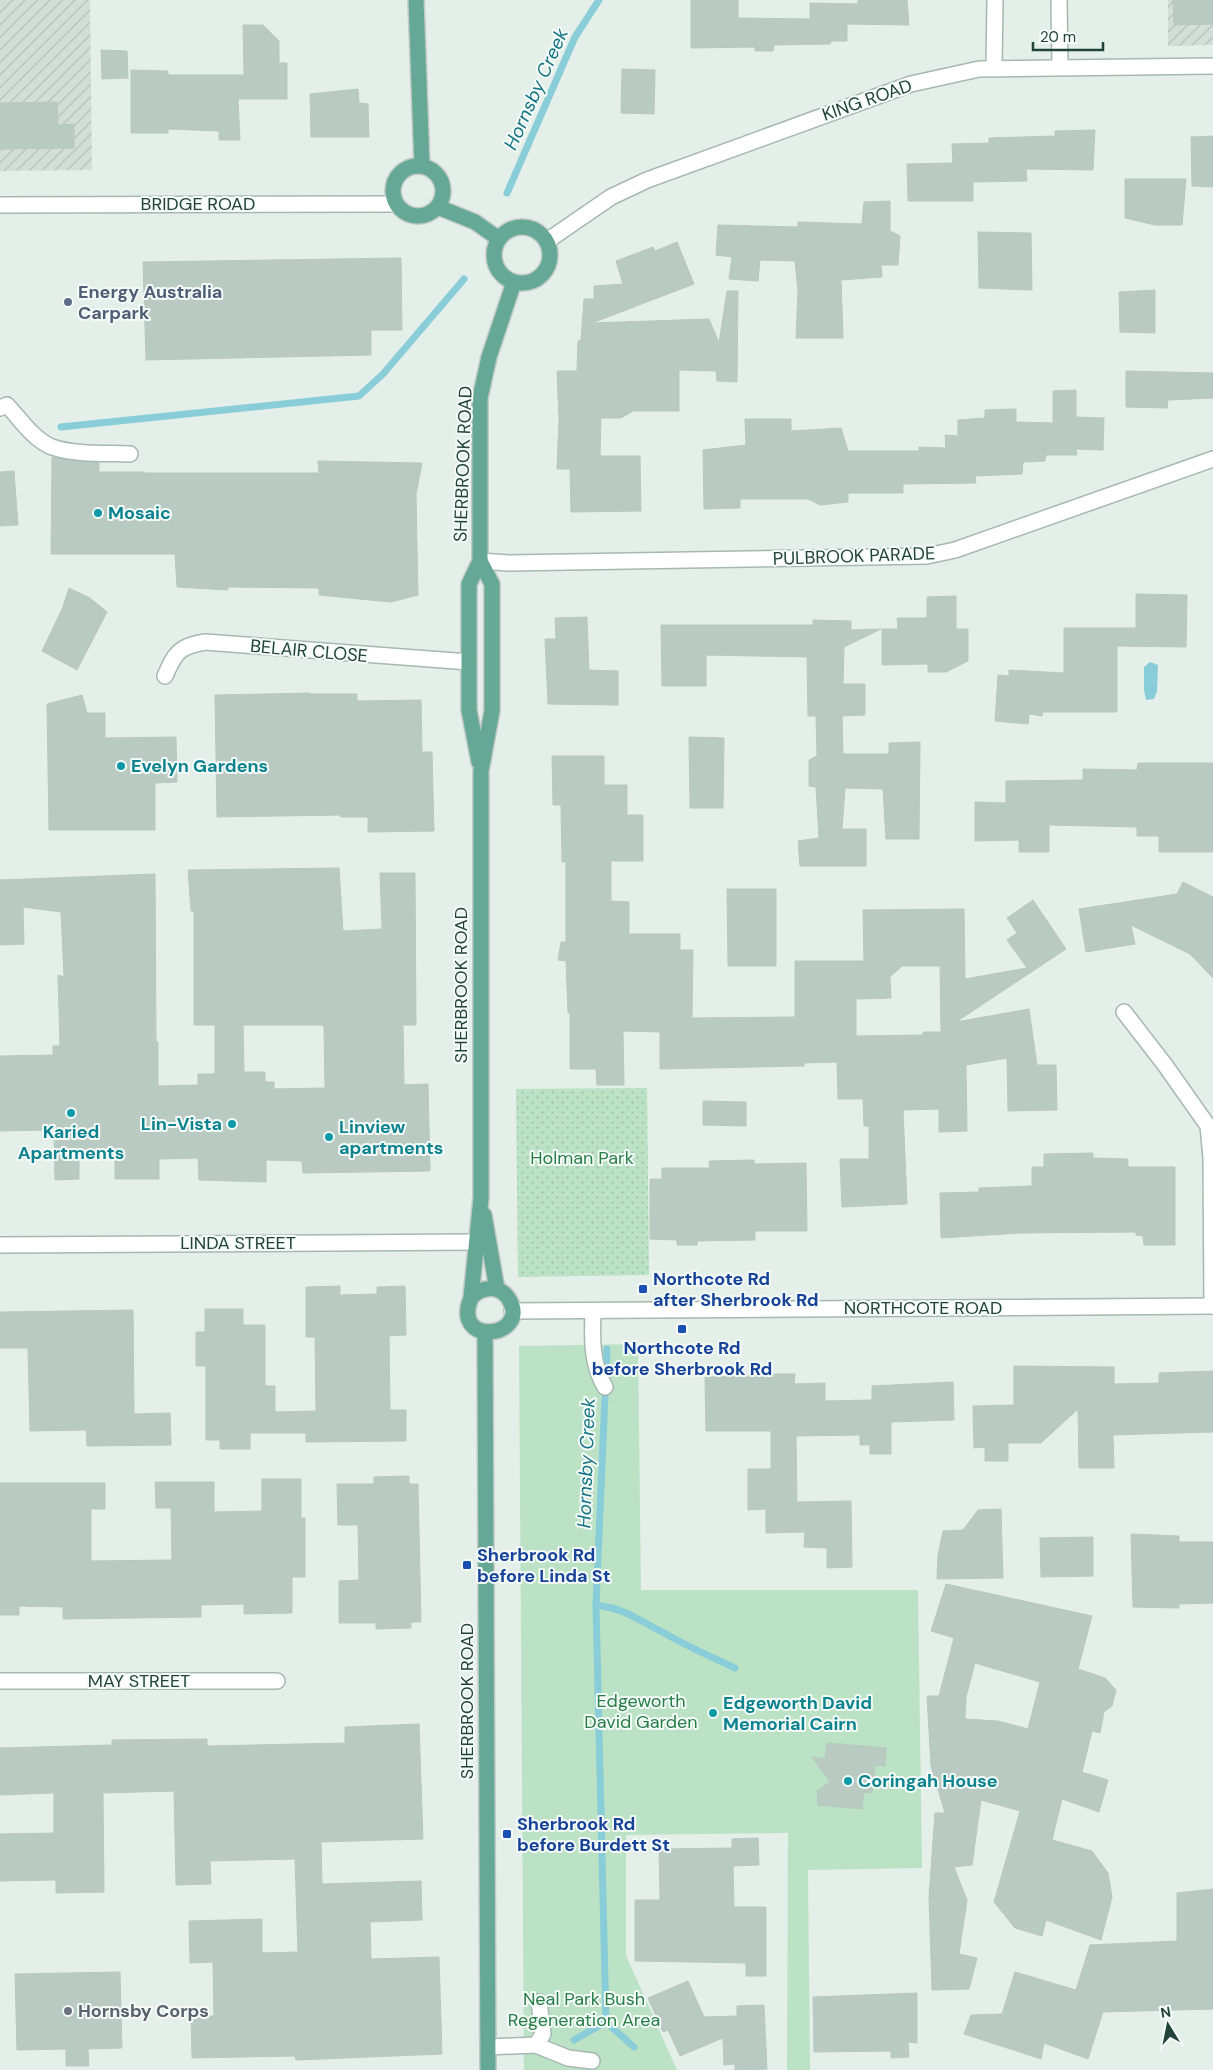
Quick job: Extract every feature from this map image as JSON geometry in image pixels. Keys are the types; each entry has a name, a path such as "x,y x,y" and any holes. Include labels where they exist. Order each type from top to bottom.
{"main road":[{"path":"416,0 422,166"},
{"path":"422,166 430,169 442,182 443,191 438,207 424,215 408,214 396,204 393,188 400,174 406,169 422,166"},
{"path":"438,207 475,222 499,239"},
{"path":"523,227 541,233 547,240 551,250 551,259 542,276 524,283 514,282 500,272 496,265 495,248 499,239 505,232 523,227"},
{"name":"SHERBROOK ROAD","path":"481,771 469,710 469,584 480,561 480,398 489,357 514,282"},
{"name":"SHERBROOK ROAD","path":"480,561 492,584 492,711 481,771 481,1198 471,1298 467,1312 468,1319 478,1330 485,1333 488,2070"},
{"name":"SHERBROOK ROAD","path":"481,1198 498,1290 508,1298 512,1311"},
{"path":"471,1298 482,1289 498,1290"},
{"path":"485,1333 491,1333 504,1328 511,1318 512,1311"}],"street":[{"path":"994,68 995,0"},
{"path":"1059,0 1060,68"},
{"name":"KING ROAD","path":"547,240 612,197 633,186 911,84 944,74 994,68 1213,66"},
{"name":"BRIDGE ROAD","path":"0,205 396,204"},
{"path":"4,407 32,433 52,447 74,451 130,454"},
{"name":"PULBROOK PARADE","path":"480,561 578,562 927,556 955,550 1213,459"},
{"name":"BELAIR CLOSE","path":"165,676 174,655 190,644 205,642 469,662"},
{"path":"1124,1012 1165,1065 1208,1126 1211,1158 1212,1306"},
{"name":"LINDA STREET","path":"0,1245 476,1242"},
{"name":"NORTHCOTE ROAD","path":"512,1311 1212,1306"},
{"path":"593,1311 592,1350 600,1378 605,1387"},
{"name":"MAY STREET","path":"0,1681 277,1681"},
{"path":"536,2045 543,2034 539,2002"},
{"path":"488,2047 536,2045 568,2058 592,2061"}],"shaded area":[{"path":"0,0 90,0 92,170 0,171"},
{"path":"1168,0 1213,0 1213,45 1168,46"}],"green space":[{"name":"Holman Park","path":"647,1088 649,1275 518,1277 516,1089"},
{"name":"Edgeworth David Garden","path":"638,1344 641,1590 918,1590 922,1868 808,1870 810,2070 787,2070 788,1833 626,1835 626,1955 677,2070 524,2070 519,1346"}],"water":[{"path":"1150,662 1158,665 1157,691 1154,699 1146,700 1144,667"}],"building":[{"path":"691,0 738,0 738,18 810,19 810,3 858,4 858,0 907,0 909,25 847,24 847,41 831,41 830,44 774,45 773,51 755,51 755,47 691,48"},
{"path":"1173,0 1213,0 1213,24 1174,25"},
{"path":"243,25 263,25 279,41 279,63 287,63 287,99 238,99 240,140 219,140 219,131 168,129 168,133 131,133 131,70 168,71 168,75 244,75"},
{"path":"101,50 127,51 128,78 102,79"},
{"path":"622,69 655,70 654,114 621,113"},
{"path":"358,89 359,103 368,104 369,137 311,137 310,94"},
{"path":"57,102 58,125 74,124 74,148 0,149 0,103"},
{"path":"1095,130 1093,170 1026,169 1027,181 973,182 973,201 908,201 907,164 953,163 952,144 989,143 989,138 1055,136 1055,131"},
{"path":"1213,136 1213,187 1192,186 1191,137"},
{"path":"1125,179 1186,179 1182,225 1155,225 1125,218"},
{"path":"890,201 890,231 900,236 898,265 881,265 882,277 841,280 843,338 796,338 798,291 795,261 760,260 758,281 729,279 732,257 716,255 718,225 798,227 798,222 862,224 864,202"},
{"path":"978,232 1031,233 1032,290 979,288"},
{"path":"677,242 694,284 592,323 709,319 719,343 727,291 738,291 737,382 717,381 716,371 679,370 679,411 633,411 621,418 601,418 600,456 640,456 641,511 571,512 570,469 557,469 559,419 557,371 577,371 578,341 581,340 584,299 594,299 594,286 623,284 616,261 653,247 655,251"},
{"path":"401,258 402,330 371,330 371,355 146,360 143,262"},
{"path":"1155,290 1155,333 1120,332 1119,292"},
{"path":"1126,371 1213,373 1213,398 1168,400 1167,408 1126,407"},
{"path":"1076,390 1076,417 1104,418 1103,450 1076,449 1077,455 1046,455 1045,461 1023,462 1022,474 975,476 976,483 903,484 903,493 848,493 848,502 820,505 808,499 740,499 740,508 704,509 703,450 746,445 745,419 791,419 791,431 841,428 848,451 919,451 919,447 946,448 945,435 958,436 958,420 985,418 985,410 1016,409 1016,422 1053,423 1053,391"},
{"path":"52,457 99,463 99,472 145,473 319,473 318,461 422,463 416,494 418,595 391,602 319,595 319,588 228,587 228,590 177,587 175,554 51,554"},
{"path":"14,471 18,525 0,526 0,472"},
{"path":"69,588 90,598 107,612 77,670 42,651 63,607"},
{"path":"1136,594 1187,595 1186,647 1117,646 1117,712 1043,712 1042,716 1029,714 1028,724 995,721 998,675 1009,676 1009,670 1064,673 1064,628 1136,628"},
{"path":"956,596 956,629 968,629 968,661 946,672 928,672 928,664 882,665 882,629 898,629 897,618 927,618 927,597"},
{"path":"587,617 589,670 618,671 618,705 548,704 545,639 556,639 555,618"},
{"path":"813,620 851,621 851,630 881,629 844,647 843,684 865,684 865,715 842,716 843,754 889,754 889,743 920,742 919,839 886,839 883,789 845,788 842,829 866,829 866,866 800,866 798,841 819,838 816,787 809,786 809,760 817,756 816,716 808,716 807,657 706,655 706,686 662,686 661,625 813,625"},
{"path":"357,694 357,701 421,700 422,752 432,752 434,831 368,832 368,817 341,817 340,815 217,817 215,695"},
{"name":"Evelyn Gardens","path":"82,695 87,713 105,713 105,738 176,737 177,782 155,783 155,830 49,830 47,704"},
{"path":"689,737 724,738 723,808 690,808"},
{"path":"552,756 604,756 604,785 627,785 627,815 643,815 643,861 611,861 611,901 629,902 629,934 680,934 680,950 693,950 692,1018 795,1017 795,961 864,961 863,910 964,909 965,979 1027,968 1007,940 1017,933 1007,918 1033,900 1066,949 956,1022 1029,1009 1037,1065 1056,1065 1057,1110 1008,1111 1007,1058 966,1065 967,1131 939,1132 939,1109 903,1110 907,1204 842,1207 840,1159 869,1159 869,1126 864,1126 863,1099 838,1099 837,1062 804,1063 804,1066 660,1069 660,1032 623,1031 624,1085 597,1085 596,1069 570,1069 570,1013 568,1013 566,961 558,960 561,942 566,942 566,862 562,862 561,805 553,805","holes":["902,966 940,966 941,1032 923,1032 923,1035 856,1036 856,999 891,998 890,977"]},
{"path":"1138,763 1213,763 1213,852 1159,852 1159,836 1137,836 1137,827 1049,825 1049,852 1019,852 1019,840 975,841 975,802 1006,803 1006,781 1083,780 1083,769 1137,770"},
{"path":"339,868 343,931 382,929 380,873 415,873 416,1025 403,1025 404,1085 428,1084 430,1171 303,1173 302,1161 266,1160 266,1182 199,1180 198,1158 159,1159 159,1179 115,1179 115,1157 79,1157 79,1179 55,1180 54,1130 0,1131 0,1056 53,1055 53,1046 60,1046 58,975 64,977 61,912 23,907 24,944 0,945 0,880 155,874 158,1086 198,1085 198,1074 215,1074 215,1025 194,1025 194,911 191,911 188,870","holes":["243,1025 322,1025 324,1027 325,1088 274,1089 274,1082 265,1082 265,1072 244,1072"]},
{"path":"1183,882 1213,897 1213,978 1190,954 1131,925 1135,944 1086,952 1079,909 1177,894"},
{"path":"727,889 776,889 776,966 728,966"},
{"path":"703,1101 746,1102 746,1126 703,1125"},
{"path":"1093,1153 1093,1158 1128,1159 1128,1167 1175,1167 1175,1245 1144,1245 1143,1236 1136,1235 1136,1232 1020,1233 941,1238 940,1193 979,1192 979,1188 1032,1186 1032,1167 1044,1167 1044,1154"},
{"path":"754,1160 754,1164 806,1163 807,1231 755,1231 755,1240 697,1241 697,1245 677,1245 677,1240 650,1239 650,1179 662,1179 662,1168 710,1168 709,1161"},
{"path":"340,1286 340,1295 377,1294 377,1287 405,1286 406,1335 389,1336 390,1410 406,1410 406,1441 306,1442 306,1433 250,1433 250,1449 220,1449 220,1440 206,1440 206,1366 196,1366 196,1332 205,1332 205,1309 243,1309 243,1325 265,1325 265,1386 275,1386 275,1412 316,1411 315,1337 306,1337 306,1287"},
{"path":"133,1310 134,1414 170,1413 171,1445 87,1446 86,1430 30,1431 28,1348 0,1348 0,1312"},
{"path":"1014,1366 1114,1367 1114,1384 1159,1383 1159,1373 1213,1371 1213,1432 1113,1435 1114,1468 1079,1468 1078,1409 1041,1443 1008,1443 1008,1461 985,1461 985,1447 974,1448 973,1406 1014,1405"},
{"path":"755,1374 795,1374 794,1384 825,1383 825,1401 872,1400 872,1386 953,1382 954,1420 891,1422 891,1454 870,1454 870,1445 860,1445 860,1435 796,1436 797,1502 851,1501 852,1567 827,1568 827,1548 804,1547 805,1532 766,1533 766,1509 748,1510 748,1469 771,1469 771,1431 706,1431 705,1377 755,1376"},
{"path":"409,1476 409,1484 418,1484 421,1622 411,1622 411,1628 376,1629 376,1623 339,1623 339,1581 359,1580 358,1525 338,1525 337,1484 374,1484 374,1477"},
{"path":"262,1479 301,1479 301,1518 305,1518 305,1577 292,1577 292,1613 244,1614 244,1604 201,1605 201,1617 63,1619 63,1607 19,1606 19,1615 0,1615 0,1483 105,1483 105,1509 91,1509 91,1561 172,1560 171,1508 156,1508 155,1482 214,1482 214,1512 262,1511"},
{"path":"1001,1509 1003,1578 937,1579 938,1555 943,1531 963,1530 978,1510"},
{"path":"1131,1534 1179,1536 1179,1542 1213,1542 1213,1603 1179,1604 1179,1608 1133,1607"},
{"path":"1093,1537 1093,1576 1041,1577 1040,1538"},
{"path":"946,1584 1092,1616 1078,1669 1105,1678 1116,1690 1112,1706 1104,1712 1100,1733 1092,1731 1082,1772 1108,1780 1099,1812 1062,1799 1052,1840 1092,1851 1108,1873 1112,1897 1101,1940 1046,1920 1042,1936 1015,1928 994,1902 1020,1811 981,1800 972,1865 954,1867 967,1900 959,1954 977,1958 969,1989 932,1990 929,1897 935,1813 945,1813 931,1766 927,1696 939,1696 954,1638 931,1631","holes":["975,1663 1040,1682 1028,1729 998,1721 965,1719 966,1697"]},
{"path":"419,1724 423,1839 321,1842 322,1884 421,1881 422,1920 370,1922 371,1959 439,1957 442,2054 296,2060 295,2056 192,2058 191,2016 214,2016 213,1962 190,1963 189,1921 262,1919 262,1953 298,1952 295,1859 210,1861 211,1884 176,1885 174,1791 103,1793 104,1892 56,1893 56,1880 0,1881 0,1834 54,1833 54,1793 0,1795 0,1748 112,1745 112,1740 207,1739 207,1746 345,1743 345,1727"},
{"name":"Coringah House","path":"827,1743 886,1748 885,1766 875,1765 872,1793 864,1792 862,1809 818,1805 817,1791 830,1782 812,1757 825,1759"},
{"path":"758,1838 759,1865 733,1866 734,1907 766,1907 766,1976 746,1976 746,1963 635,1961 635,1900 660,1900 659,1849 732,1848 732,1839"},
{"path":"1213,1889 1213,2009 1103,2012 1088,2059 1044,2043 1041,2059 964,2034 971,2015 1002,2014 1015,1972 1076,1990 1090,1945 1177,1941 1177,1893"},
{"name":"Hornsby Corps","path":"120,1972 122,2048 88,2049 89,2066 66,2066 66,2049 17,2050 15,1974"},
{"path":"688,1981 704,2017 737,2016 737,2006 764,2005 767,2069 735,2070 735,2064 724,2065 723,2038 680,2056 668,2030 663,2032 648,1998"},
{"path":"917,1993 917,2043 908,2042 909,2057 891,2058 891,2051 814,2052 813,1997"}],"waterway":[{"name":"Hornsby Creek","path":"507,193 575,37 599,0"},
{"path":"61,427 359,396 383,374 464,279"},
{"name":"Hornsby Creek","path":"607,1349 596,1605 606,2022 634,2047"},
{"path":"596,1605 632,1616 735,1668"},
{"path":"574,2040 606,2022"}],"place":[{"name":"Energy Australia Carpark","path":"68,302"},
{"name":"Mosaic","path":"98,513"},
{"name":"Evelyn Gardens","path":"121,766"},
{"name":"Karied Apartments","path":"71,1113"},
{"name":"Lin-Vista","path":"232,1124"},
{"name":"Linview apartments","path":"329,1137"},
{"name":"Northcote Rd after Sherbrook Rd","path":"643,1289"},
{"name":"Northcote Rd before Sherbrook Rd","path":"682,1329"},
{"name":"Sherbrook Rd before Linda St","path":"467,1565"},
{"name":"Edgeworth David Memorial Cairn","path":"713,1713"},
{"name":"Coringah House","path":"848,1781"},
{"name":"Sherbrook Rd before Burdett St","path":"507,1834"},
{"name":"Hornsby Corps","path":"68,2011"}],"park label":[{"name":"Neal Park Bush Regeneration Area","path":"584,2009"}]}
